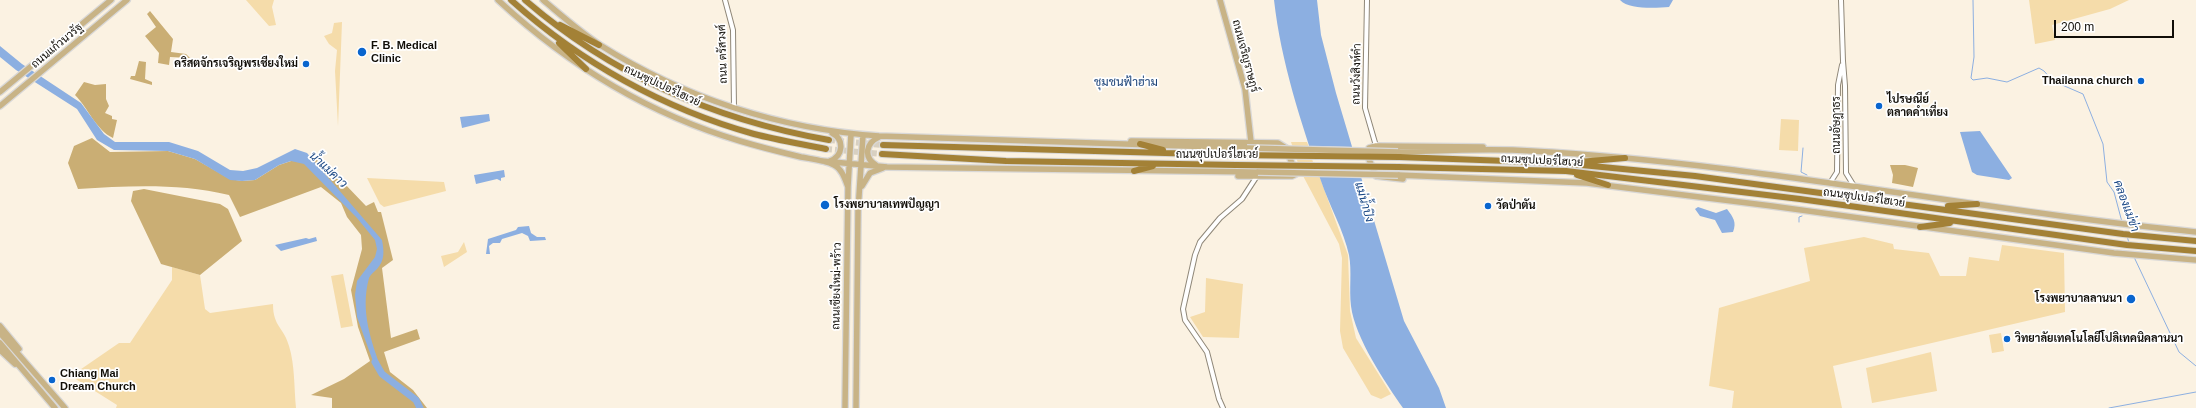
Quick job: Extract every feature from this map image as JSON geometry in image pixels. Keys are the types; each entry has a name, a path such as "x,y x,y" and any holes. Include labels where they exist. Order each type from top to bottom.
{"highway":[{"name":"ถนนซุปเปอร์ไฮเวย์","path":"511,0 544,30 583,56 630,84 667,102 754,134 826,148"},
{"name":"ถนนซุปเปอร์ไฮเวย์","path":"525,0 580,44 633,76 670,94 746,122 792,134 828,140"},
{"path":"546,18 599,44"},
{"path":"544,30 586,69"},
{"path":"1140,144 1174,153"},
{"name":"ถนนซุปเปอร์ไฮเวย์","path":"883,146 1174,153 1398,155 1561,163 1695,176 1934,207 2134,236 2196,241"},
{"name":"ถนนซุปเปอร์ไฮเวย์","path":"882,154 1014,161 1566,171 1809,200 2127,245 2196,251"},
{"path":"1561,163 1625,158"},
{"path":"1134,171 1161,164"},
{"path":"1566,171 1608,185"},
{"path":"1934,207 1977,204"},
{"path":"1920,227 1960,222"}],"main road":[{"name":"ถนนแก้วนวรัฐ","path":"0,92 111,0"},
{"name":"ถนนแก้วนวรัฐ","path":"0,106 127,0"},
{"path":"498,0 551,46 586,69 642,102 692,124 768,149 824,161 887,167 1398,175 1571,181 1808,211 2130,255 2196,260"},
{"path":"543,0 599,44 667,81 734,108 781,122 830,132 879,136 1115,143 1398,155 1530,150"},
{"name":"ถนนเจริญราษฎร์","path":"1220,0 1245,89 1251,142"},
{"path":"824,161 833,160 841,151 839,140 830,132"},
{"name":"ถนนเชียงใหม่-พร้าว","path":"845,408 848,187 851,134"},
{"name":"ถนนเชียงใหม่-พร้าว","path":"856,408 860,190 863,135"},
{"path":"878,166 871,162 867,151 870,144 879,136"},
{"path":"1109,171 1127,175 1249,176 1258,174 1292,176 1296,174 1285,146 1278,143 1148,140 1115,143"},
{"path":"1571,181 1551,183 1376,176 1367,153 1369,148 1376,146 1491,147 1625,158 1812,180 1977,204 2196,232"},
{"path":"824,161 834,165 841,171 848,187"},
{"path":"860,190 868,174 887,167"},
{"path":"0,326 31,368"},
{"path":"0,333 65,408"},
{"path":"0,343 55,408"},
{"path":"0,350 26,373"},
{"path":"846,367 857,367"}],"street":[{"name":"ถนน ตรัสวงศ์","path":"725,0 733,30 734,108"},
{"name":"ถนนวังสิงห์คำ","path":"1367,0 1365,108 1376,146"},
{"name":"ถนนอัษฎาธร","path":"1841,0 1842,61 1846,113 1846,173 1854,186"},
{"name":"ถนนอัษฎาธร","path":"1830,183 1837,172 1838,86 1842,61"},
{"path":"1838,113 1846,113"},
{"path":"1223,408 1219,399 1208,352 1185,320 1184,309 1195,255 1200,242 1220,218 1242,199 1258,174"},
{"path":"1247,189 1249,176"}],"shaded area":[{"path":"246,0 274,0 272,7 276,25 269,26"},
{"path":"2029,0 2129,0 2110,9 2052,25 2055,40 2035,44"},
{"path":"150,11 173,39 171,52 186,54 190,58 170,57 169,65 158,63 159,53 145,36 156,27 147,14"},
{"path":"342,22 338,126 335,71 337,50 329,44 324,36 332,33 334,23"},
{"path":"139,61 146,62 145,79 152,82 152,85 130,79 131,76 135,76"},
{"path":"84,82 95,85 106,84 106,99 109,106 105,113 112,116 112,119 117,120 113,138 102,130 75,95"},
{"path":"1781,119 1799,120 1798,151 1779,150"},
{"path":"92,138 110,152 168,151 195,159 230,179 242,181 255,180 279,165 291,161 318,159 366,206 374,202 378,212 381,212 393,260 382,268 391,338 417,329 420,339 384,352 390,372 413,390 427,408 332,408 332,398 311,395 344,379 370,361 358,327 351,290 362,249 361,235 347,217 341,203 321,187 240,217 229,195 210,191 154,186 78,189 68,163 74,146"},
{"path":"1291,142 1307,142 1348,255 1350,311 1356,338 1391,394 1381,399 1371,395 1343,348 1340,331 1342,258 1339,244 1301,172"},
{"path":"1890,165 1905,165 1918,168 1913,187 1892,183 1893,175"},
{"path":"367,178 444,182 446,191 384,207 380,204"},
{"path":"144,189 220,204 228,209 242,241 200,275 161,264 131,201 133,191"},
{"path":"1864,237 1893,244 1894,249 1929,253 1940,276 1966,276 1969,257 1999,261 2002,245 2064,253 2065,312 1833,366 1842,408 1732,408 1734,391 1709,386 1719,308 1810,281 1804,248"},
{"path":"464,242 467,252 444,267 441,256 458,252"},
{"path":"172,267 200,275 205,309 210,313 273,304 275,318 287,340 291,353 296,408 116,408 117,405 71,376 119,343 130,343 172,280"},
{"path":"343,274 353,326 341,328 331,276"},
{"path":"1206,278 1243,284 1239,338 1203,337 1190,317 1205,312"},
{"path":"2001,333 2004,351 1992,353 1989,335"},
{"path":"1931,352 1937,391 1872,403 1866,368"}],"water":[{"name":"แม่น้ำปิง","path":"1274,0 1317,0 1321,35 1336,93 1404,321 1439,388 1446,408 1403,408 1372,359 1358,332 1351,306 1350,267 1347,246 1324,190 1299,114 1281,46"},
{"path":"1620,0 1673,0 1669,7 1651,8 1636,7"},
{"path":"0,46 22,64 81,103 104,134 115,142 169,142 198,151 230,170 243,171 257,168 295,149 307,153 382,240 383,259 380,266 369,278 366,314 374,348 382,371 375,367 357,317 355,295 357,281 375,257 377,249 375,240 357,218 304,164 291,161 279,165 255,180 242,181 230,180 195,159 168,151 114,150 97,140 77,109 16,70 0,57"},
{"path":"489,114 490,121 462,128 460,117"},
{"path":"1980,131 2012,178 2009,180 1977,175 1972,172 1960,132"},
{"path":"504,170 505,177 501,178 501,181 497,179 476,184 474,175"},
{"path":"1698,207 1716,213 1727,209 1734,220 1735,225 1733,232 1722,233 1715,220 1700,216 1695,209"},
{"path":"529,226 531,233 537,237 545,237 546,240 530,241 528,236 522,233 502,239 500,243 493,243 489,246 490,254 486,254 488,239 516,230 518,227"},
{"path":"316,237 317,241 281,251 275,245 306,238 309,239"}],"pier":[{"path":"1308,146 1354,147 1364,177 1317,175"}],"waterway":[{"name":"คลองแม่ข่า","path":"1973,0 1974,57 1971,78 1973,80 1987,78 2007,82 2039,68 2044,71 2053,81 2083,94 2103,144 2107,182 2114,192 2122,222"},
{"path":"1803,148 1801,172 1807,175"},
{"path":"1799,222 1799,217 1802,216"},
{"name":"คลองแม่ข่า","path":"2127,236 2129,243"},
{"name":"คลองแม่ข่า","path":"2134,257 2179,352 2196,366"},
{"name":"น้ำแม่คาว","path":"375,362 382,374 416,400 420,408"},
{"path":"2109,408 2196,392"}],"tunnel":[{"path":"829,140 883,145"},
{"path":"826,149 882,154"}],"place":[{"name":"F. B. Medical Clinic","path":"362,52"},
{"name":"คริสตจักรเจริญพรเชียงใหม่","path":"306,64"},
{"name":"Thailanna church","path":"2141,81"},
{"name":"ไปรษณีย์ ตลาดคำเที่ยง","path":"1879,106"},
{"name":"โรงพยาบาลเทพปัญญา","path":"825,205"},
{"name":"วัดป่าตัน","path":"1488,206"},
{"name":"โรงพยาบาลลานนา","path":"2131,299"},
{"name":"วิทยาลัยเทคโนโลยีโปลิเทคนิคลานนา","path":"2007,339"},
{"name":"Chiang Mai Dream Church","path":"52,380"}],"district":[{"name":"ชุมชนฟ้าฮ่าม","path":"1126,83"}]}
